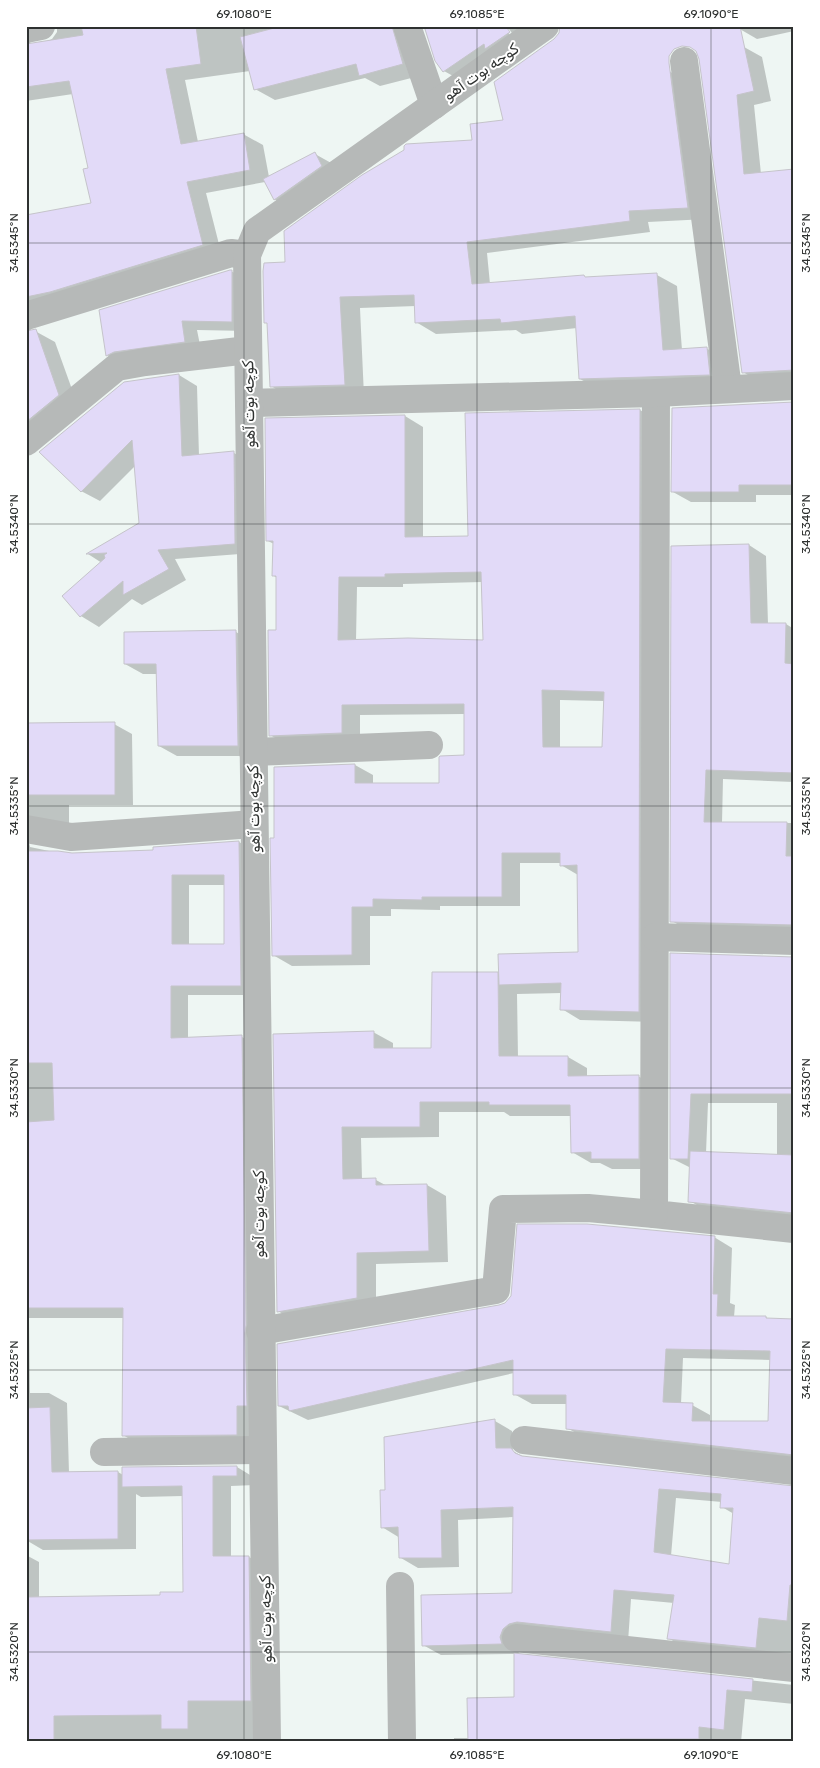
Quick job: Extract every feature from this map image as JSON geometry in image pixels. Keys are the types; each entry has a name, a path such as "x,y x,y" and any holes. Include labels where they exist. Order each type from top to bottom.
{"street":[{"path":"26,29 41,26"},
{"path":"407,26 434,105"},
{"name":"کوچه بوت آهو","path":"267,1742 247,256 258,231 545,26"},
{"path":"684,61 728,388"},
{"path":"26,316 231,253 247,256"},
{"path":"26,442 117,367 248,350"},
{"path":"249,403 656,393 794,386"},
{"path":"654,1214 656,393"},
{"path":"253,752 429,745"},
{"path":"26,828 71,837 254,824"},
{"path":"655,937 794,941"},
{"path":"260,1331 496,1290 503,1209 588,1208 794,1229"},
{"path":"524,1440 794,1471"},
{"path":"104,1452 263,1450"},
{"path":"400,1586 402,1742"},
{"path":"516,1638 794,1668"}],"building":[{"path":"81,26 196,26 201,64 166,69 181,144 244,133 250,170 187,182 203,245 50,292 26,297 26,215 91,203 83,169 88,168 69,81 26,87 26,44 83,35"},
{"path":"282,26 392,26 403,64 359,76 356,64 254,90 240,37"},
{"path":"424,26 510,26 507,28 510,32 485,49 484,44 443,72 435,61"},
{"path":"560,26 740,26 754,91 737,95 744,174 794,169 794,370 742,373 699,59 696,51 690,47 682,46 674,49 669,56 669,63 688,208 629,211 630,221 467,242 472,284 584,275 585,277 657,273 663,350 707,347 710,375 579,379 575,316 501,323 500,319 415,323 414,295 340,297 345,385 270,387 267,323 264,323 263,271 264,263 285,262 284,231 362,175 404,150 406,144 472,140 470,124 503,120 494,82 554,39 559,33"},
{"path":"315,152 322,166 274,200 263,179"},
{"path":"232,270 232,322 182,321 185,342 114,352 106,356 99,310"},
{"path":"36,329 59,395 26,422 26,331"},
{"path":"179,374 182,456 234,451 235,544 158,550 169,569 123,595 123,581 80,617 62,596 105,558 104,555 107,553 86,554 139,523 132,440 81,492 39,452 124,382"},
{"path":"794,402 794,485 739,485 739,492 671,492 672,408"},
{"path":"640,409 639,1012 560,1010 561,983 499,985 498,954 578,952 577,865 560,866 560,853 502,853 502,897 422,897 422,900 373,899 373,907 352,907 352,955 272,956 270,838 274,838 274,767 355,764 355,783 439,783 439,757 464,755 464,704 342,705 342,733 269,736 268,630 276,630 276,576 272,576 273,541 266,541 265,418 405,415 405,537 468,536 465,413","holes":["481,572 483,640 408,638 338,640 339,577 385,577 385,574","542,690 604,692 602,747 543,747"]},
{"path":"749,544 751,623 786,623 785,663 794,664 794,773 706,770 704,822 787,822 786,856 794,856 794,925 670,922 671,546"},
{"path":"236,630 238,746 158,746 156,664 124,664 124,632"},
{"path":"115,722 115,795 26,795 26,723"},
{"path":"239,841 241,986 171,986 171,1038 242,1035 247,1406 237,1406 237,1435 122,1436 123,1308 26,1308 26,1122 54,1120 52,1063 28,1063 26,851 72,853 153,850 153,847","holes":["172,875 224,875 224,944 172,944"]},
{"path":"670,953 794,957 794,1094 691,1094 688,1159 670,1159"},
{"path":"432,972 498,972 499,1056 568,1056 568,1076 639,1075 639,1159 591,1159 591,1152 571,1153 570,1105 489,1105 489,1102 420,1102 420,1127 342,1127 343,1179 376,1178 376,1185 427,1184 429,1251 357,1253 357,1298 277,1312 273,1034 374,1031 374,1048 431,1048"},
{"path":"690,1151 794,1155 794,1213 688,1202"},
{"path":"517,1224 587,1224 715,1236 713,1294 718,1294 717,1316 766,1316 766,1318 794,1319 794,1455 566,1429 566,1395 513,1395 513,1360 289,1411 288,1406 278,1406 277,1344 499,1305 505,1303 511,1296","holes":["666,1349 770,1351 768,1421 692,1421 693,1403 663,1402"]},
{"path":"50,1407 52,1472 118,1471 118,1539 26,1540 26,1408"},
{"path":"495,1419 496,1448 511,1448 515,1453 522,1456 794,1486 794,1585 790,1585 787,1621 759,1618 756,1648 667,1639 674,1595 614,1590 611,1632 517,1622 509,1624 503,1629 500,1637 502,1644 422,1646 421,1595 512,1593 513,1507 441,1510 442,1558 399,1558 398,1527 381,1528 380,1490 385,1490 384,1437","holes":["659,1489 721,1494 720,1508 733,1508 729,1564 654,1552"]},
{"path":"237,1466 237,1476 213,1476 213,1556 249,1556 251,1701 188,1701 188,1729 161,1729 161,1715 54,1716 54,1742 26,1742 26,1597 160,1595 160,1592 183,1592 182,1486 122,1487 122,1467"},
{"path":"514,1653 753,1679 752,1692 727,1690 724,1730 699,1727 699,1739 620,1739 620,1742 468,1742 467,1698 514,1697"}]}
